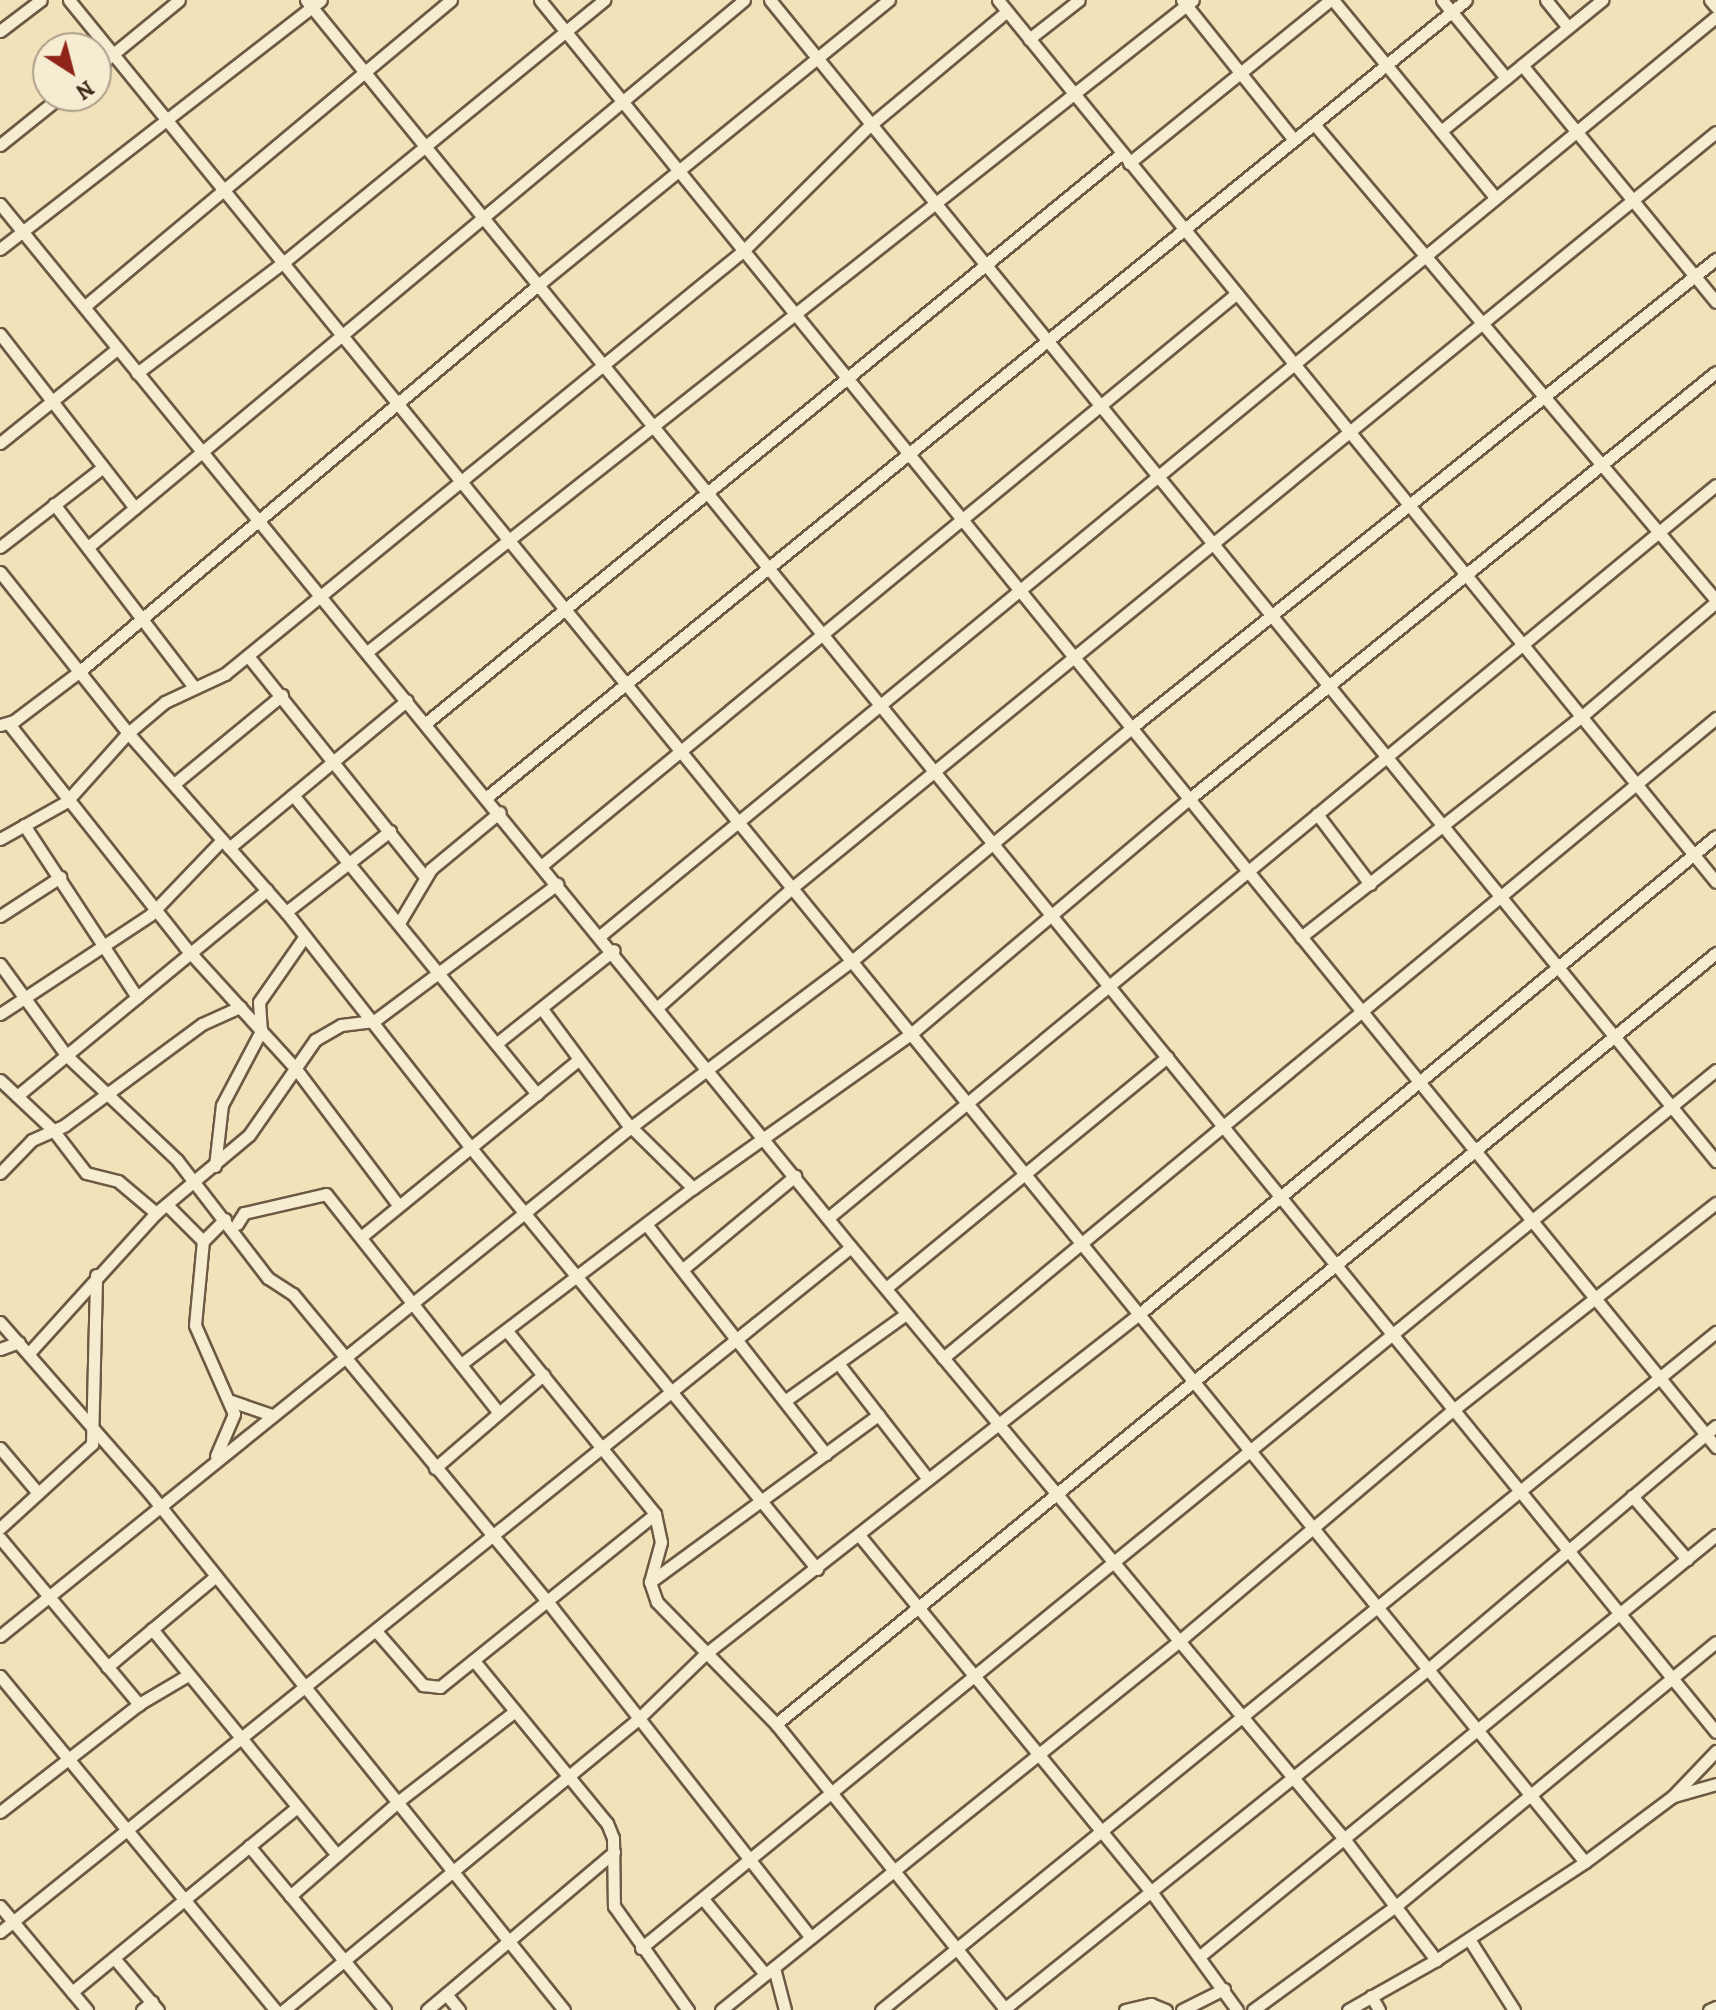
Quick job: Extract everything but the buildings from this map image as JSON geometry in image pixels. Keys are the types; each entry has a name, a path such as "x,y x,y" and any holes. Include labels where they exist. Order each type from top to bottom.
{"street":[{"path":"0,31 41,0"},
{"path":"69,0 398,402 458,481 625,686 1026,1173 1311,1530 1585,1862"},
{"path":"113,55 179,0"},
{"path":"85,306 363,70 451,0"},
{"path":"540,0 1658,1378 1711,1430 1716,1447"},
{"path":"137,373 284,262 604,0"},
{"path":"88,547 744,0"},
{"path":"770,0 868,127 987,263 1271,617 1716,1161"},
{"path":"399,1206 296,1069 190,953 4,724 80,671 144,619 538,285 889,0"},
{"path":"998,0 1716,882"},
{"path":"1029,39 1079,0"},
{"path":"426,723 987,263 1240,73 1331,0 1494,196"},
{"path":"1442,0 1506,78"},
{"path":"487,797 1466,0"},
{"path":"1546,0 1568,27"},
{"path":"1441,131 1602,0"},
{"path":"1710,0 1716,7"},
{"path":"0,249 169,121 313,2 363,70 600,364 1716,1732"},
{"path":"367,652 1187,2 1294,140"},
{"path":"0,839 66,802 128,733 172,696 216,680 248,656 600,364 743,251 868,127 1007,11"},
{"path":"601,935 1017,588 1425,256 1575,129 1716,17"},
{"path":"1522,65 1716,302"},
{"path":"0,145 41,112"},
{"path":"1301,937 1581,717 1716,601 1314,124"},
{"path":"659,1006 793,887 1716,132"},
{"path":"0,204 257,523 614,950 906,1314 1345,1840 1436,1960"},
{"path":"0,1636 213,1461 631,1127 710,1071 853,960 1131,728 1716,259"},
{"path":"541,866 963,521 1098,403 1236,294"},
{"path":"0,334 135,508"},
{"path":"0,443 118,348"},
{"path":"461,1364 693,1188 912,1033 1189,799 1328,685 1467,578 1716,372"},
{"path":"0,547 103,467"},
{"path":"828,1218 1245,868 1387,758 1716,485"},
{"path":"54,504 194,687"},
{"path":"0,572 128,733 286,912 471,1148 817,1569"},
{"path":"248,656 335,759 425,877"},
{"path":"174,784 282,695"},
{"path":"0,1014 22,996 106,948 155,910 225,844 293,795 407,700"},
{"path":"943,1358 1221,1124 1716,718"},
{"path":"293,795 537,1094"},
{"path":"399,923 425,877 500,812"},
{"path":"1317,814 1370,884"},
{"path":"24,825 137,997"},
{"path":"286,912 390,831"},
{"path":"284,2010 638,1719 704,1655 1139,1314 1278,1194 1716,836"},
{"path":"0,916 60,877"},
{"path":"29,1353 96,1275 156,1213 198,1182 249,1135 323,1034 341,1025 374,1021 441,975 557,884"},
{"path":"17,1096 267,890"},
{"path":"215,1166 222,1105 261,1031 259,1002 264,990 305,936"},
{"path":"497,1043 614,950"},
{"path":"776,1724 1716,953"},
{"path":"0,965 66,1055 198,1182 231,1221 268,1278 293,1294 547,1601 810,1937"},
{"path":"0,1173 32,1140 53,1130 108,1093 202,1024 240,1007"},
{"path":"542,1009 631,1127 693,1188"},
{"path":"886,1288 1167,1057"},
{"path":"361,1237 579,1059"},
{"path":"641,1948 977,1679 1716,1070"},
{"path":"0,1080 53,1130 86,1173 118,1181 156,1213"},
{"path":"683,1269 795,1176"},
{"path":"213,1461 230,1429 231,1401 195,1325 203,1241 244,1213 326,1194 498,1412"},
{"path":"721,2010 1178,1642 1453,1410 1716,1203"},
{"path":"167,1205 203,1241"},
{"path":"646,1224 739,1337 826,1454"},
{"path":"0,1932 851,1247"},
{"path":"0,1528 92,1444 95,1430 96,1275"},
{"path":"786,1400 906,1314"},
{"path":"0,1322 159,1505 309,1686 564,2010"},
{"path":"507,1331 655,1514 661,1542 650,1582 657,1602 704,1655 740,1683 776,1724 1004,2009 1427,1670 1711,1430"},
{"path":"881,2010 1716,1332"},
{"path":"0,1349 19,1342"},
{"path":"838,1363 928,1479"},
{"path":"435,1468 543,1375"},
{"path":"231,1401 272,1415"},
{"path":"650,1582 878,1415"},
{"path":"0,1448 38,1493"},
{"path":"1632,1496 1687,1559"},
{"path":"376,1631 432,1690 475,1662 655,1514"},
{"path":"859,1535 1152,1893 1237,2010"},
{"path":"1200,1956 1621,1616 1716,1535"},
{"path":"0,1538 139,1704"},
{"path":"107,1667 216,1576"},
{"path":"152,1629 337,1855"},
{"path":"1253,2010 1397,1905 1528,1792 1716,1642"},
{"path":"475,1662 566,1777 607,1823 614,1852 614,1906 688,2010"},
{"path":"0,1812 71,1761 139,1704 188,1675"},
{"path":"0,1676 275,2010"},
{"path":"290,1896 400,1800 514,1712"},
{"path":"1348,2010 1436,1960 1585,1862 1672,1797 1716,1751"},
{"path":"1672,1797 1716,1784"},
{"path":"72,1992 297,1807"},
{"path":"249,1846 385,2010"},
{"path":"427,2010 614,1852"},
{"path":"703,1899 769,1971 785,2010"},
{"path":"0,1906 87,2010"},
{"path":"1469,1939 1514,2010"},
{"path":"114,1958 151,2007"},
{"path":"1182,2010 1224,1989"},
{"path":"446,1994 459,2010"},
{"path":"1371,1996 1379,2010"},
{"path":"1125,2010 1151,2004 1166,2010"},
{"path":"1709,2010 1716,2007"}]}
